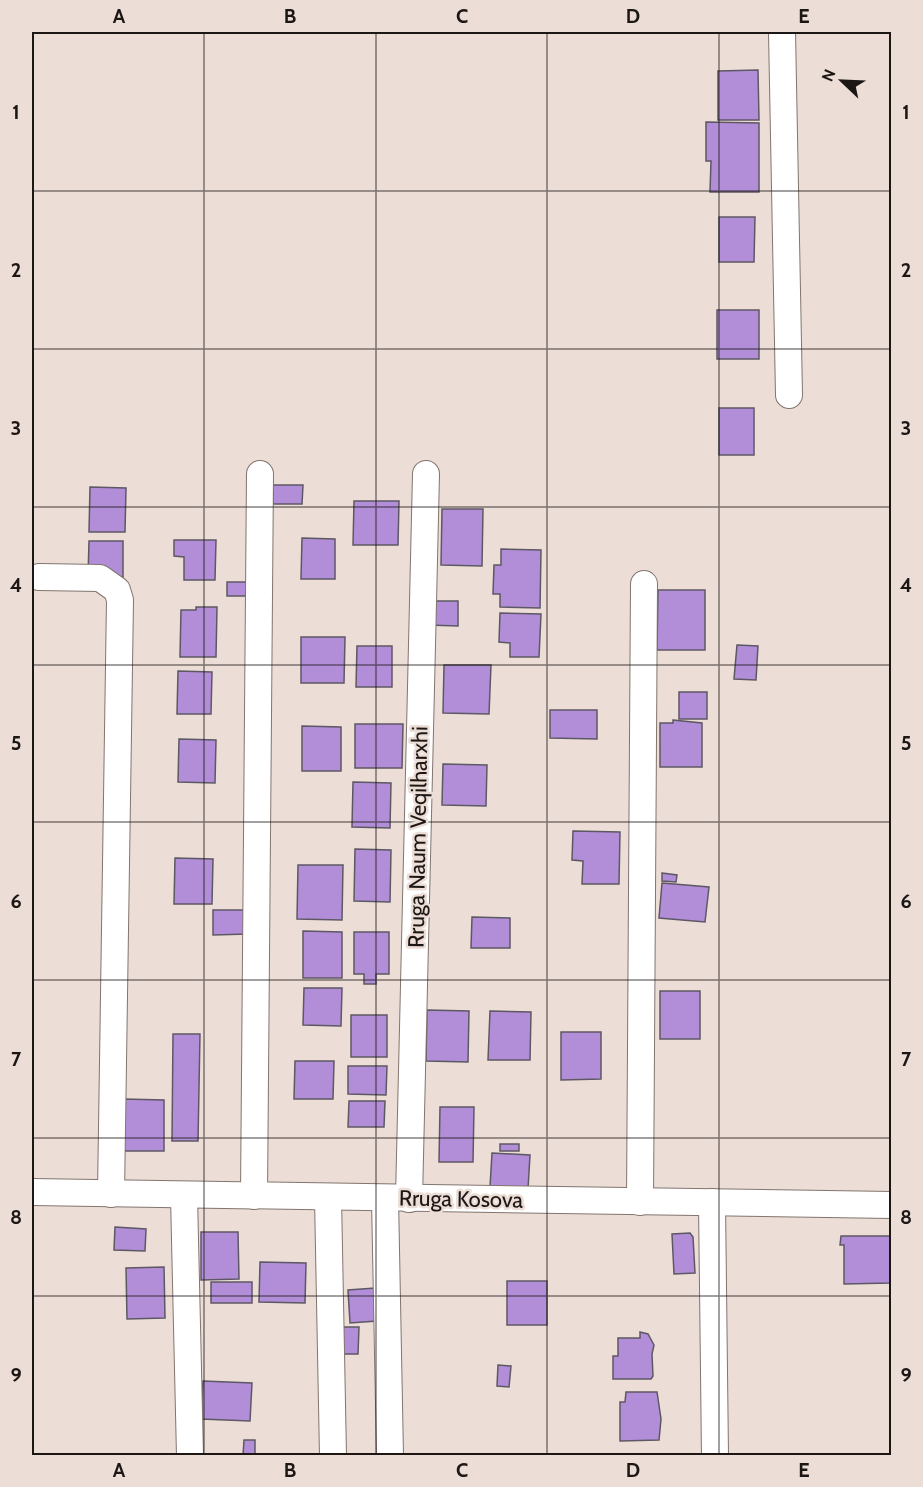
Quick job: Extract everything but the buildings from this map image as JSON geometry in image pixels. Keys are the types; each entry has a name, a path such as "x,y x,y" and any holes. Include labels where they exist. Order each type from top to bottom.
{"street":[{"path":"782,32 789,395"},
{"path":"254,1196 260,474"},
{"name":"Rruga Naum Veqilharxhi","path":"390,1455 397,1199 426,474"},
{"path":"39,577 100,578 117,590 120,600 111,1194"},
{"path":"640,1202 644,584"},
{"name":"Rruga Kosova","path":"32,1192 891,1205"},
{"path":"184,1196 190,1455"},
{"path":"328,1197 333,1455"},
{"path":"712,1202 715,1455"}]}
